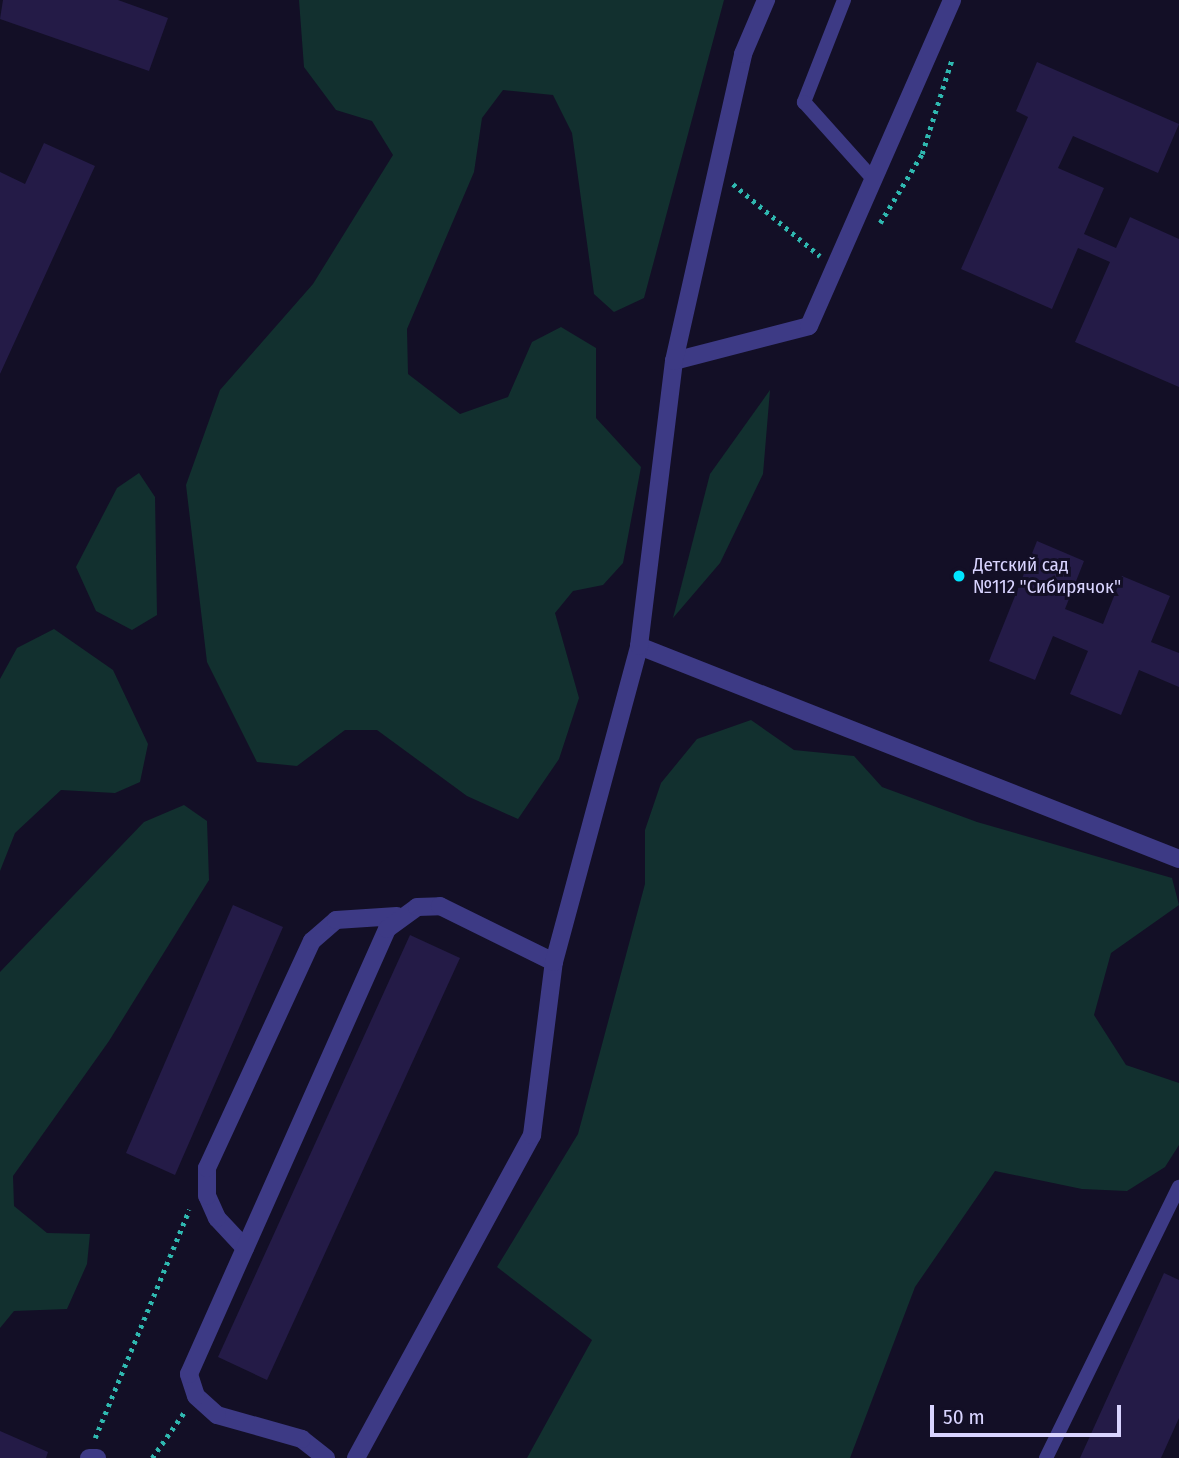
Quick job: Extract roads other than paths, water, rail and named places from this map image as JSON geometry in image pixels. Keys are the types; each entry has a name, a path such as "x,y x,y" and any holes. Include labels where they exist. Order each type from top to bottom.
{"street":[{"path":"356,1458 531,1135 554,961 639,646 674,361 743,54 766,0"},
{"path":"674,361 809,326 952,0"},
{"path":"639,646 1179,859"},
{"path":"245,1248 217,1218 207,1196 206,1168 312,941 335,920 397,916 440,906 554,961"},
{"path":"326,1458 302,1439 217,1415 196,1396 189,1374 397,916"}],"lane":[{"path":"845,0 804,102 874,180"},
{"path":"1046,1458 1179,1187"}],"place":[{"name":"Детский сад №112 \"Сибирячок\"","path":"959,576"}]}
